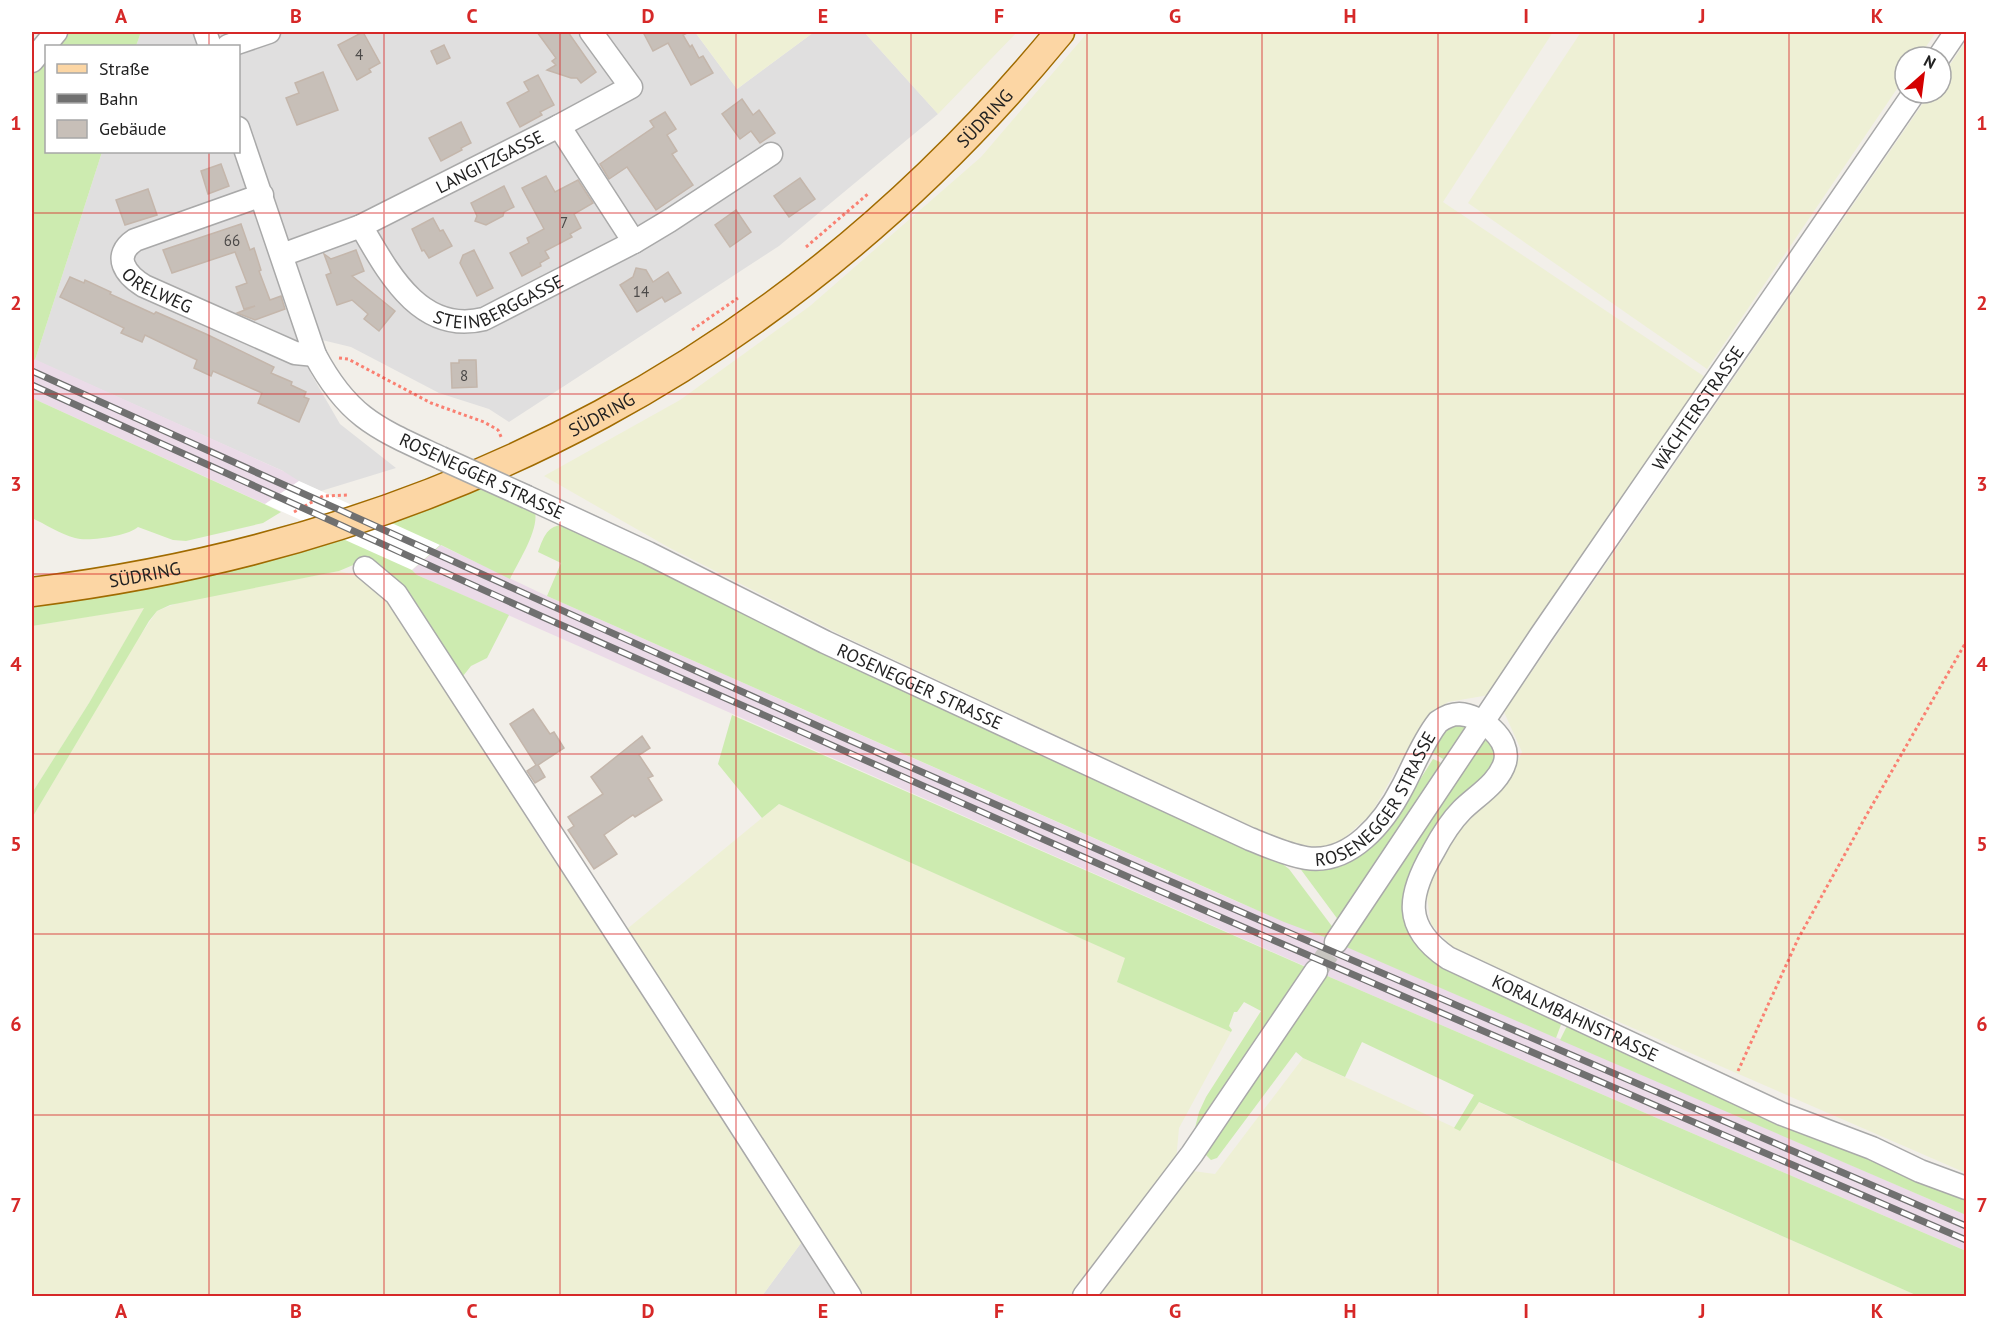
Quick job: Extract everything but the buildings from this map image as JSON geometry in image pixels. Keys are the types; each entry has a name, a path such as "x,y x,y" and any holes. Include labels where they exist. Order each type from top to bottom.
{"main road":[{"name":"SÜDRING","path":"32,592 189,566 254,550 386,511 496,467 625,402 743,328 793,292 866,233 985,120 1060,32"}],"street":[{"path":"45,45 56,32"},
{"path":"231,45 269,32"},
{"name":"LANGITZGASSE","path":"282,255 361,226 631,87 591,32"},
{"path":"1947,45 1956,32"},
{"path":"32,61 45,45"},
{"name":"WÄCHTERSTRASSE","path":"1483,723 1906,105"},
{"path":"559,126 634,242"},
{"name":"ROSENEGGER STRASSE","path":"240,134 315,355 337,392 362,417 377,427 441,458 648,553 825,642 1250,838 1309,859 1342,853 1363,839 1393,803 1433,728 1445,717 1461,714 1483,723"},
{"name":"STEINBERGGASSE","path":"361,226 391,277 412,300 440,317 453,322 470,323 484,319 634,242 771,154"},
{"name":"ORELWEG","path":"262,195 135,240 124,253 124,266 132,278 144,286 295,353 315,355"},
{"path":"365,568 396,594 617,932 849,1296"},
{"path":"1336,942 1483,723"},
{"name":"KORALMBAHNSTRASSE","path":"1483,723 1499,737 1506,754 1505,762 1493,781 1454,819 1420,875 1413,905 1416,924 1428,942 1449,958 1730,1089 1798,1120 1872,1148 1920,1171 1966,1188"},
{"path":"1084,1296 1192,1154 1316,971"}],"path":[{"path":"799,254 871,191"},
{"path":"692,330 741,296"},
{"path":"315,355 348,359 431,403 484,422 498,430 504,443"},
{"path":"1730,1089 1798,939 1966,642"}],"shaded area":[{"path":"141,32 695,32 737,89 814,32 864,32 938,114 779,246 509,422 489,409 439,393 351,347 322,340 310,372 340,424 396,468 321,491 287,476 283,471 35,360 102,153 240,153 240,45 136,45"},
{"path":"32,358 283,471 299,481 265,504 32,398"},
{"path":"440,545 547,596 1238,902 1327,938 1966,1215 1966,1251 1325,975 417,575 412,570"},
{"path":"804,1239 839,1296 762,1296"}],"green space":[{"path":"67,32 141,32 136,45 56,45"},
{"path":"695,32 814,32 737,89"},
{"path":"864,32 1017,32 938,114"},
{"path":"1088,32 1553,32 1443,202 1708,379 1489,695 1448,702 1427,716 1371,814 1342,840 1319,848 1283,841 837,633 668,547 544,476 680,400 810,306 981,157"},
{"path":"1581,32 1936,32 1927,45 1893,45 1893,95 1707,369 1468,203"},
{"path":"1966,41 1966,1173 1456,951 1431,924 1426,891 1449,842 1510,777 1522,752 1504,712 1922,105 1953,105 1953,60"},
{"path":"45,57 45,153 102,153 35,360 32,358 32,74"},
{"path":"32,398 281,512 263,523 186,541 173,540 138,527 117,535 89,539 75,538 58,531 32,518"},
{"path":"486,487 535,512 531,537 510,579 441,545 412,570 417,575 509,615 487,658 471,666 459,681 395,583 384,569 365,560 339,571 170,605 157,611 149,621 32,818 32,793 89,703 144,608 32,626 32,605 175,580 176,583 255,564 371,530"},
{"path":"561,525 570,526 1276,859 1289,869 1334,929 1327,938 1284,922 547,596 561,563 538,552 548,531"},
{"path":"339,571 357,576 369,583 398,610 546,849 575,886 804,1239 762,1296 32,1296 32,818 135,643 157,611 180,602"},
{"path":"145,607 89,703 32,793 32,626"},
{"path":"732,715 1308,968 1194,1132 1206,1097 1261,1011 1244,1002 1237,1012 1234,1012 1229,1026 1231,1032 1117,982 1125,958 779,804 762,818 718,764"},
{"path":"1450,724 1466,728 1448,762 1430,751"},
{"path":"1488,740 1500,751 1407,920 1562,1022 1556,1038 1344,946 1482,742"},
{"path":"1433,759 1440,762 1442,766 1339,921 1299,867 1318,867 1416,779 1421,778"},
{"path":"779,804 1126,958 1118,982 1231,1032 1179,1128 1176,1161 1074,1296 856,1296 627,929"},
{"path":"1325,975 1966,1251 1966,1296 1918,1296 1479,1102 1460,1131 1454,1128 1474,1095 1362,1042 1345,1077 1303,1058 1296,1052 1217,1158 1211,1160 1204,1153"},
{"path":"1568,1024 1966,1194 1966,1215 1560,1040"},
{"path":"1303,1058 1460,1130 1478,1102 1918,1296 1099,1296 1193,1171 1215,1174"}],"pier":[{"path":"299,481 440,545 412,570 265,504"}],"tunnel":[{"path":"1316,971 1336,942"}],"railway":[{"path":"32,371 840,736 1966,1226"},
{"path":"32,385 543,617 1153,888 1966,1240"}]}
